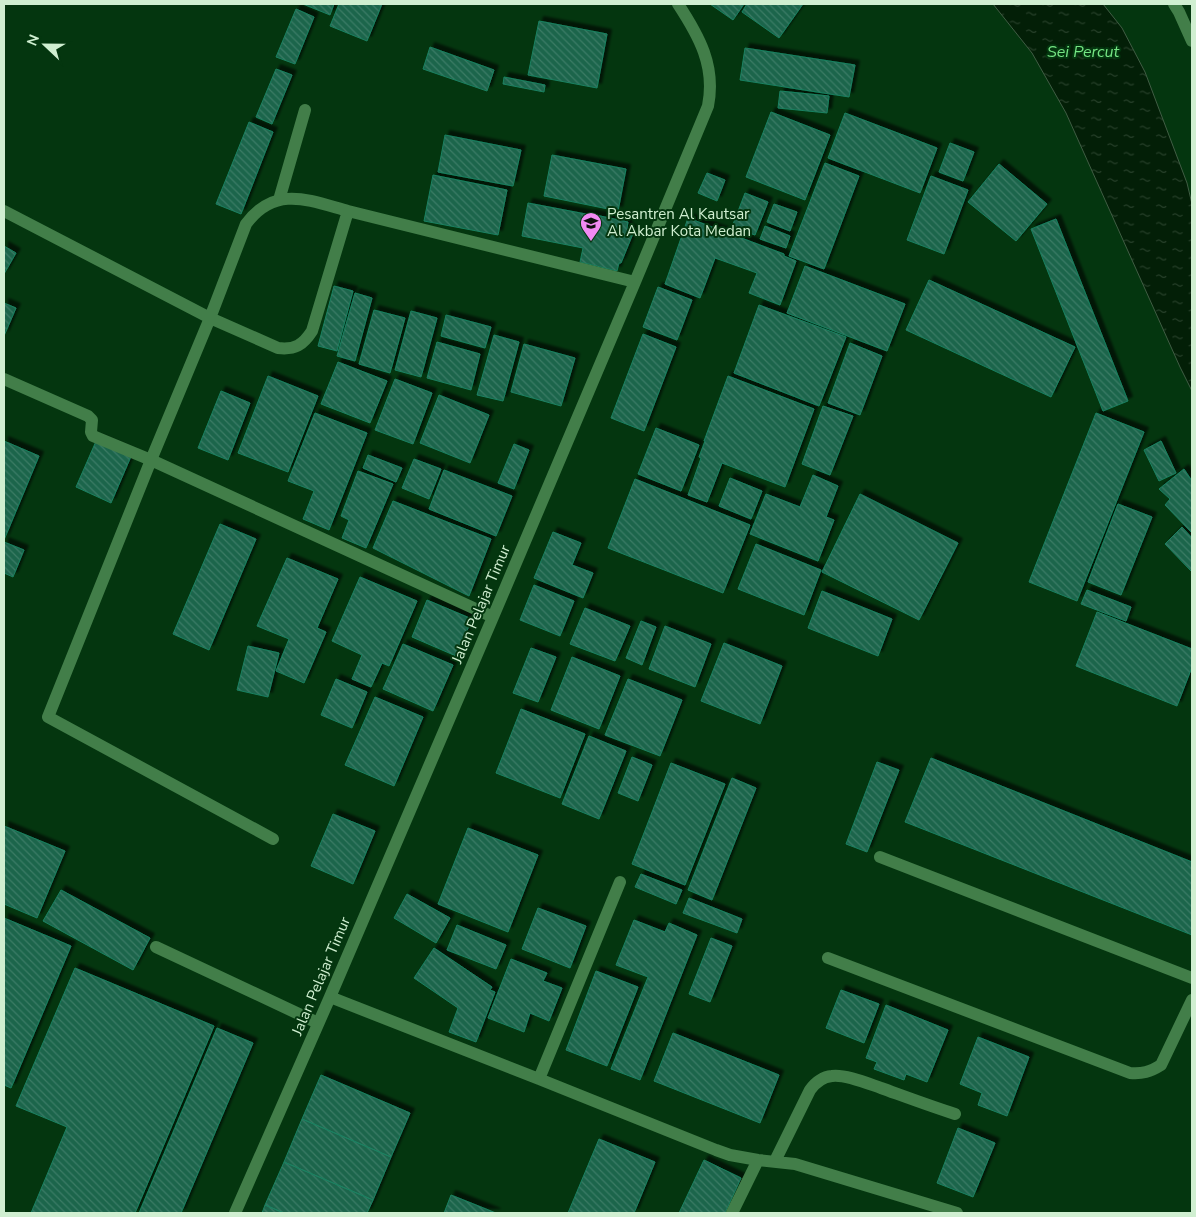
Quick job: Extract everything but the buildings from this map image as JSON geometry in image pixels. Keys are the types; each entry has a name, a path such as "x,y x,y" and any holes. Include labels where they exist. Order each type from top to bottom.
{"street":[{"name":"Jalan Pelajar Timur","path":"235,1213 493,617 708,106 711,92 710,77 699,38 678,4"},
{"path":"1174,4 1192,41"},
{"path":"280,200 305,110"},
{"path":"273,839 48,717 210,318 246,224 260,209 268,204 280,200 308,200 635,282"},
{"path":"4,211 210,318 278,348 286,349 300,345 312,331 348,211"},
{"path":"4,379 88,416 92,420 91,432 93,436 151,460 493,617"},
{"path":"880,857 1192,978"},
{"path":"538,1079 620,882"},
{"path":"156,947 318,1023"},
{"path":"828,958 1130,1073 1145,1073 1161,1065 1192,1000"},
{"path":"330,997 730,1155 790,1163 957,1213"},
{"path":"775,1161 810,1090 821,1079 831,1076 859,1080 955,1114"},
{"path":"732,1213 758,1160"}],"water":[{"name":"Sei Percut","path":"993,4 1103,4 1122,28 1145,72 1187,183 1192,204 1192,391 1066,113 1032,53"}],"place":[{"name":"Pesantren Al Kautsar Al Akbar Kota Medan","path":"591,242"}]}
